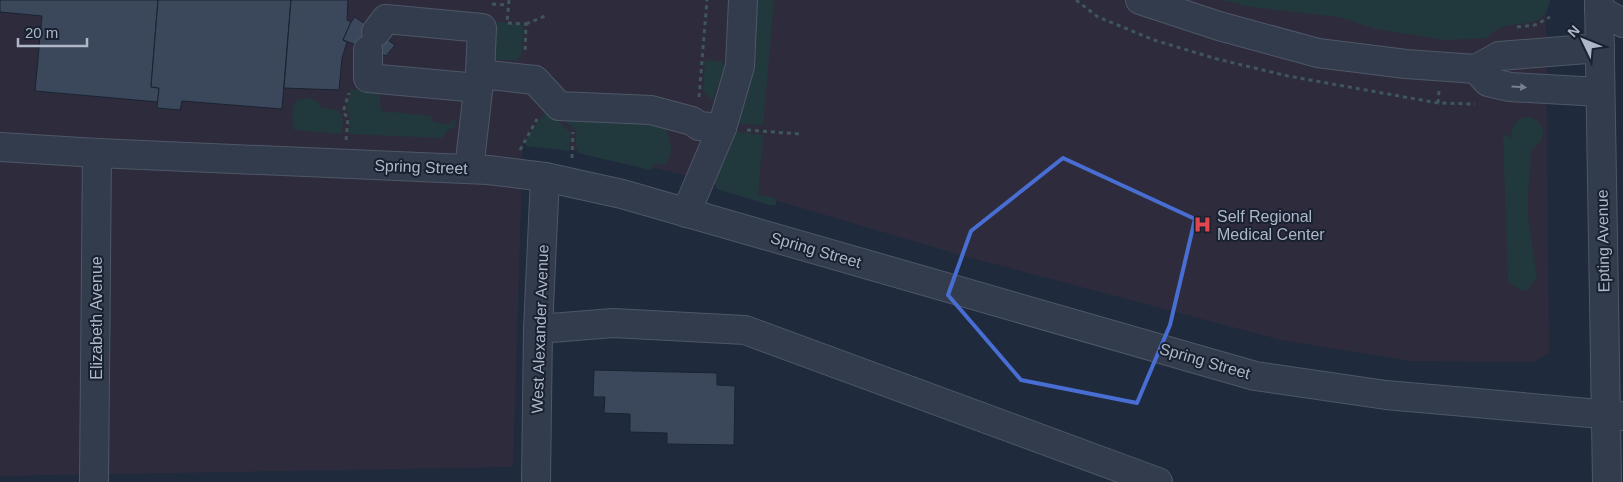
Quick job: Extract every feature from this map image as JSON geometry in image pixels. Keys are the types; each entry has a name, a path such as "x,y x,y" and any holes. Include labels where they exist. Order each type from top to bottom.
{"street":[{"path":"686,213 710,127 740,66 743,0"},
{"path":"1140,0 1219,26 1318,53 1406,64 1476,68 1499,56 1600,48"},
{"path":"1599,5 1623,22"},
{"name":"Epting Avenue","path":"1599,5 1600,92 1615,416 1607,482"},
{"path":"469,169 479,81 482,28 386,18 372,41 368,78 479,81 535,80 560,106 651,110 710,127"},
{"path":"1476,68 1488,82 1510,87 1600,92"},
{"name":"Spring Street","path":"0,147 469,169 545,177 622,194 1255,376 1386,395 1615,416"},
{"name":"Elizabeth Avenue","path":"94,482 97,153"},
{"name":"West Alexander Avenue","path":"536,482 538,329 545,177"},
{"path":"538,329 613,322 745,330 1158,482"}],"path":[{"path":"509,0 507,23 526,24 545,16"},
{"path":"707,0 699,98 710,127 800,134"},
{"path":"526,24 524,62 535,80"},
{"path":"519,151 526,136 545,107 555,102"}],"highlighted area":[{"path":"1063,158 1195,219 1170,325 1137,403 1021,380 948,295 971,231"}],"shaded area":[{"name":"Self Regional Medical Center","path":"0,0 1546,0 1549,353 1533,362 1410,361 1281,340 960,255 758,195 663,170 523,139 513,467 0,476"}],"green space":[{"path":"754,0 774,0 763,125 732,123"},
{"path":"1223,0 1550,0 1541,18 1533,22 1505,26 1496,30 1487,38 1446,40 1375,29 1340,17 1251,7"},
{"path":"493,22 520,24 523,27 522,54 517,61 494,59 492,57"},
{"path":"705,60 721,61 725,66 712,101 703,91"},
{"path":"351,89 379,93 381,111 432,116 432,121 441,124 450,124 456,118 455,127 446,131 443,138 349,134 350,117 347,108"},
{"path":"298,99 315,100 320,104 321,108 338,111 343,121 342,134 294,130 293,109"},
{"path":"551,107 662,123 671,144 668,159 665,164 655,164 650,170 578,153 575,145 577,132"},
{"path":"546,111 571,133 569,151 526,146 526,139"},
{"path":"1528,117 1539,122 1542,127 1543,137 1537,146 1531,149 1528,194 1528,217 1537,278 1527,290 1522,291 1508,282 1503,133 1512,139 1513,127 1517,121"},
{"path":"729,131 763,135 758,195 774,198 776,205 769,205 717,189 712,178"}],"building":[{"path":"0,0 158,0 151,87 159,88 158,102 35,91 42,16 0,12"},
{"path":"158,0 291,0 282,109 182,101 180,110 157,108 159,88 151,87"},
{"path":"291,0 348,0 347,20 351,22 343,40 347,42 342,58 339,90 284,88"},
{"path":"355,17 395,45 386,56 343,40"},
{"path":"594,370 717,373 717,385 735,386 734,445 667,444 667,433 630,432 630,414 604,413 605,397 593,397"}],"place":[{"name":"Self Regional Medical Center","path":"1203,225"}]}
